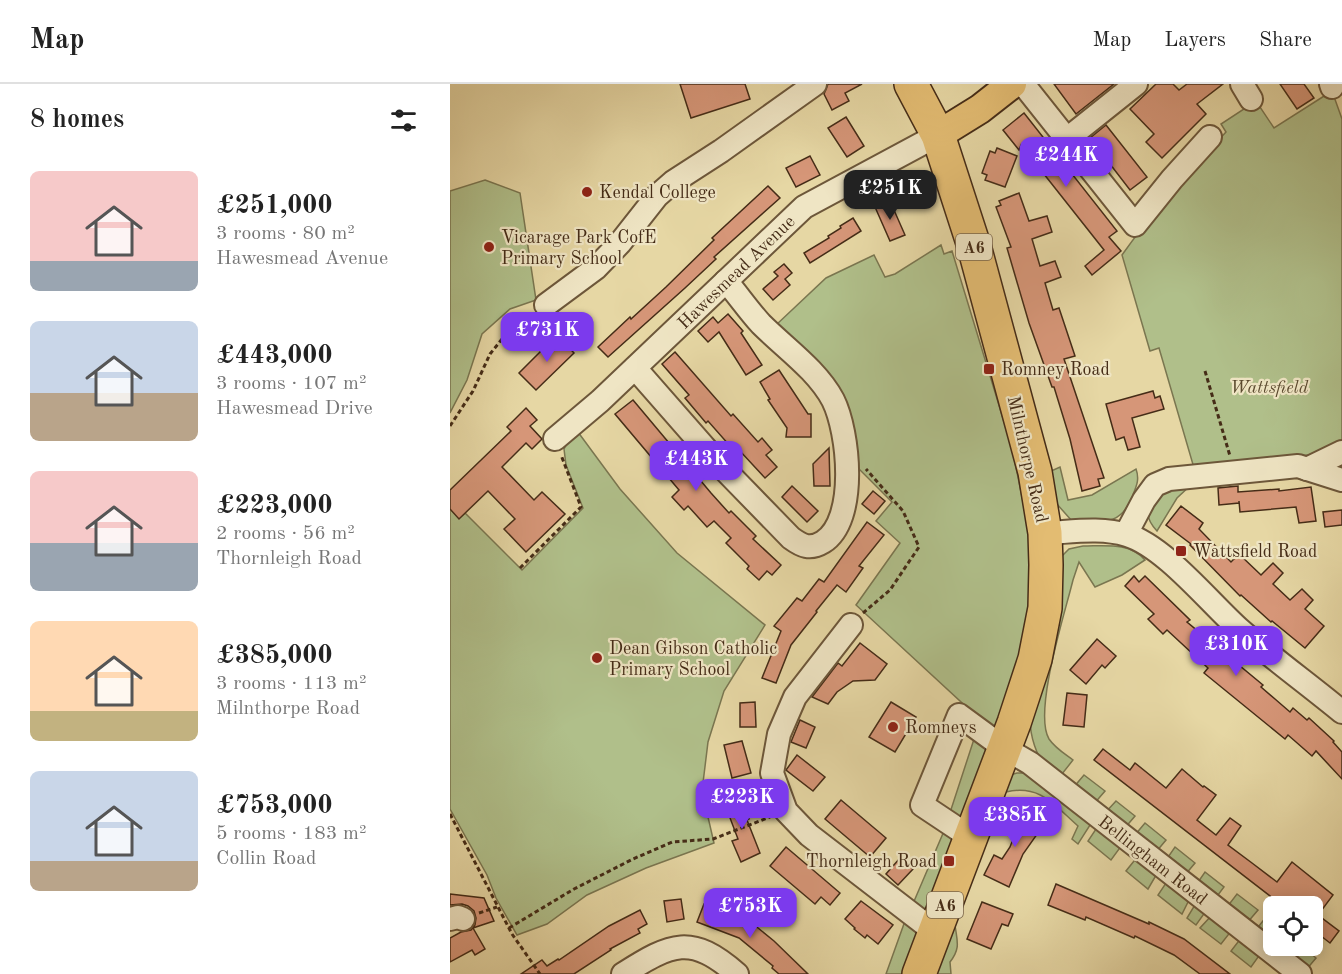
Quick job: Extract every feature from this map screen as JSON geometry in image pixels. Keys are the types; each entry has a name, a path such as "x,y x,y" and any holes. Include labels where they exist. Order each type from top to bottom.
{"highway":[{"name":"Milnthorpe Road","path":"910,84 938,135 974,246 1035,472 1045,534 1045,608 1035,659 919,974"}],"main road":[{"path":"938,135 980,109 1012,84"}],"street":[{"path":"546,305 596,268 620,243 657,196 814,84"},
{"path":"1023,84 1135,225 1210,137"},
{"path":"1067,139 1136,84"},
{"name":"Hawesmead Avenue","path":"556,444 804,207 938,135"},
{"path":"635,368 720,465 791,538 801,546 814,547 826,540 837,528 843,510 847,445 833,401 814,375 760,322 726,281"},
{"path":"1307,469 1342,452"},
{"path":"1126,534 1144,500 1155,485 1169,479 1298,466 1342,480"},
{"path":"1045,534 1099,531 1126,534 1143,541 1159,552 1238,628 1333,698 1342,712"},
{"path":"851,625 795,697 779,734 772,773 786,811 809,835 935,932"},
{"name":"Bellingham Road","path":"970,837 922,805 959,716 1004,748 1030,763 1300,974"},
{"path":"623,974 656,955 670,949 685,947 698,949 717,957 737,974"}],"path":[{"path":"450,426 473,391 490,354 527,314 546,305"},
{"path":"1205,371 1235,472"},
{"path":"520,568 581,507 556,444"},
{"path":"846,458 860,462 903,511 919,547 890,590 851,625"},
{"path":"509,928 574,889 672,842 713,839 786,811"},
{"path":"450,814 483,874 497,907 540,974"},
{"path":"464,917 497,907"}],"green space":[{"name":"Wattsfield","path":"1332,91 1342,119 1342,443 1309,455 1194,468 1159,348 1150,351 1122,255 1198,161 1226,132 1221,124 1256,101 1274,128"},
{"name":"Vicarage Park CofE Primary School","path":"485,180 520,193 536,300 510,309 482,334 467,380 450,413 450,191"},
{"path":"941,245 944,254 952,251 1012,448 1030,536 1036,602 998,736 856,605 900,543 876,521 892,502 858,468 854,440 776,325 826,278 874,255 885,277 895,274"},
{"name":"Dean Gibson Catholic Primary School","path":"575,428 620,489 677,553 765,625 724,691 708,742 702,791 714,843 646,868 587,895 547,924 517,935 450,809 450,509 459,518 465,513 522,570 583,508 566,465 564,449"},
{"path":"1060,467 1068,500 1092,495 1136,469 1137,483 1122,514 1108,521 1072,521 1056,503 1049,472"},
{"path":"1192,484 1177,498 1157,531 1148,517 1156,494"},
{"path":"1083,546 1125,548 1139,554 1145,560 1122,575 1095,587 1079,562 1052,662 1045,707 1045,726 1049,739 1073,760 1062,774 1048,769 1040,758 1031,732 1030,719 1061,557 1069,549"},
{"path":"976,733 995,748 933,913 912,906 944,831"},
{"path":"1026,773 1092,822 1078,844 1072,839 1078,826 1046,798 1028,791 1006,792 1010,775"},
{"path":"1084,775 1105,791 1093,805 1073,788"},
{"path":"1116,801 1135,816 1124,829 1105,813"},
{"path":"1145,823 1166,840 1156,852 1135,835"},
{"path":"1098,826 1122,845 1111,860 1088,841"},
{"path":"1175,847 1195,863 1185,875 1166,860"},
{"path":"1138,856 1158,872 1148,889 1126,871"},
{"path":"1205,872 1224,887 1215,899 1196,885"},
{"path":"1168,880 1190,898 1182,914 1158,895"},
{"path":"1237,894 1258,910 1247,923 1227,907"},
{"path":"1196,903 1206,911 1196,925 1187,918"},
{"path":"1212,915 1232,930 1221,944 1200,928"},
{"path":"905,921 921,934 910,974 886,974"},
{"path":"1263,921 1263,937 1255,931"},
{"path":"955,925 957,944 956,953 950,962 951,974 929,974"},
{"path":"1241,938 1261,953 1251,967 1231,951"},
{"path":"1289,956 1314,956 1316,958 1306,970"}],"building":[{"path":"680,84 745,84 750,99 691,118"},
{"path":"828,84 862,84 845,93 849,101 832,110 824,94"},
{"path":"1054,84 1114,84 1076,114"},
{"path":"1156,84 1173,84 1179,90 1187,84 1223,84 1197,104 1206,114 1162,158 1146,142 1154,134 1130,109"},
{"path":"1280,84 1304,84 1314,98 1297,109"},
{"path":"1024,113 1117,231 1109,237 1121,251 1092,275 1085,266 1104,250 1021,145 1019,150 1003,130"},
{"path":"846,117 864,146 847,157 828,128"},
{"path":"1106,125 1147,177 1130,190 1090,138"},
{"path":"997,148 1017,156 1005,187 985,180 987,175 982,173 990,151 995,153"},
{"path":"810,156 820,175 796,187 786,168"},
{"path":"768,186 780,198 608,357 598,347 666,287 714,240 712,238"},
{"path":"1019,193 1029,221 1047,216 1052,232 1032,239 1040,266 1055,261 1061,277 1045,283 1053,310 1059,308 1075,356 1064,359 1104,478 1098,479 1100,486 1082,491 1070,439 1054,387 1052,387 1029,323 1007,248 1011,247 996,207 1001,205 999,201"},
{"path":"890,201 905,235 890,241 875,207"},
{"path":"853,218 861,231 810,263 804,253 829,238 828,236 841,228 840,226"},
{"path":"784,264 792,273 785,279 790,285 773,300 763,289 778,276 774,272"},
{"path":"728,314 743,331 741,333 762,365 746,375 719,332 708,342 698,331 713,317 718,323"},
{"path":"557,335 574,353 536,390 519,373"},
{"path":"675,352 731,416 733,414 758,442 762,438 772,450 766,455 777,467 765,478 740,451 737,454 708,421 706,423 685,398 689,395 662,364"},
{"path":"779,370 808,414 811,414 811,437 786,437 787,428 768,400 770,399 760,382"},
{"path":"1153,391 1155,398 1160,396 1164,409 1132,418 1140,447 1128,450 1124,437 1116,440 1106,404"},
{"path":"633,400 711,493 729,513 731,511 756,536 753,539 781,565 772,575 767,571 759,580 747,569 749,566 726,543 731,538 714,521 707,527 688,506 684,510 672,497 679,490 615,414"},
{"path":"526,408 537,420 530,426 542,439 532,449 526,443 502,467 534,500 542,492 565,514 526,552 504,529 515,519 488,491 459,519 450,509 450,490 511,431 507,427"},
{"path":"829,448 830,486 814,486 813,464"},
{"path":"792,486 818,511 807,522 782,497"},
{"path":"1238,486 1238,492 1279,489 1279,491 1311,487 1316,521 1299,523 1296,507 1240,512 1239,501 1239,503 1219,505 1218,488"},
{"path":"873,491 885,501 874,514 862,504"},
{"path":"1181,506 1203,523 1199,529 1231,562 1239,554 1261,575 1273,563 1283,573 1273,584 1290,600 1302,589 1313,600 1305,609 1324,626 1305,648 1240,596 1191,544 1166,525"},
{"path":"1342,510 1342,525 1325,527 1323,512"},
{"path":"867,522 884,535 859,566 863,568 846,592 837,585 816,611 791,645 776,683 762,678 781,631 774,626 797,598 802,601 819,579 824,582"},
{"path":"1134,576 1139,582 1145,576 1190,620 1187,622 1263,685 1261,687 1290,712 1293,708 1307,720 1309,718 1334,741 1342,752 1342,779 1316,751 1312,756 1288,735 1285,739 1204,673 1208,668 1167,630 1163,634 1148,619 1154,614 1125,586"},
{"path":"1097,639 1116,656 1105,668 1102,665 1086,684 1070,670"},
{"path":"860,643 887,664 875,680 853,681 837,692 828,704 812,697 838,663 842,666"},
{"path":"1067,693 1087,695 1084,727 1063,725"},
{"path":"755,702 756,727 740,727 740,703"},
{"name":"Romneys","path":"891,702 916,717 895,752 869,737"},
{"path":"800,720 815,727 806,748 791,742"},
{"path":"742,741 751,773 732,778 724,745"},
{"path":"1103,749 1130,770 1135,763 1166,788 1182,769 1216,795 1197,820 1216,835 1230,818 1241,826 1228,845 1277,882 1292,862 1333,895 1323,908 1323,896 1270,896 1094,760"},
{"path":"797,755 825,777 813,791 786,770"},
{"path":"740,796 760,853 741,862 732,841 738,839 724,802"},
{"path":"841,800 886,838 870,857 825,819"},
{"path":"1025,808 1045,823 1023,854 1009,887 984,875 994,855 1002,859 1010,847 1015,834 1009,830"},
{"path":"786,847 840,893 830,905 821,897 815,904 770,866"},
{"path":"900,858 913,869 898,885 886,874"},
{"path":"1056,884 1149,924 1149,922 1184,939 1230,974 1200,974 1174,955 1135,936 1134,938 1086,917 1085,920 1048,905"},
{"path":"450,894 484,898 494,921 473,928 485,949 475,955 472,950 450,962 450,938 471,930 476,918 474,911 468,906 450,905"},
{"path":"681,899 684,919 667,922 664,901"},
{"path":"861,901 893,925 878,944 867,935 865,938 845,919"},
{"path":"982,902 1013,914 1008,926 1002,924 991,949 967,939"},
{"path":"704,904 747,919 808,974 779,974 772,968 773,966 739,938 697,922"},
{"path":"640,910 647,924 638,929 640,933 610,949 574,974 521,974 542,960 547,966 559,960 609,926"},
{"path":"1323,919 1339,931 1330,943 1323,938"}],"place":[{"name":"Kendal College","path":"587,192"},
{"name":"Vicarage Park CofE Primary School","path":"489,247"},
{"name":"Romney Road","path":"989,369"},
{"name":"Wattsfield Road","path":"1181,551"},
{"name":"Dean Gibson Catholic Primary School","path":"597,658"},
{"name":"Romneys","path":"893,727"},
{"name":"Thornleigh Road","path":"949,861"}]}
